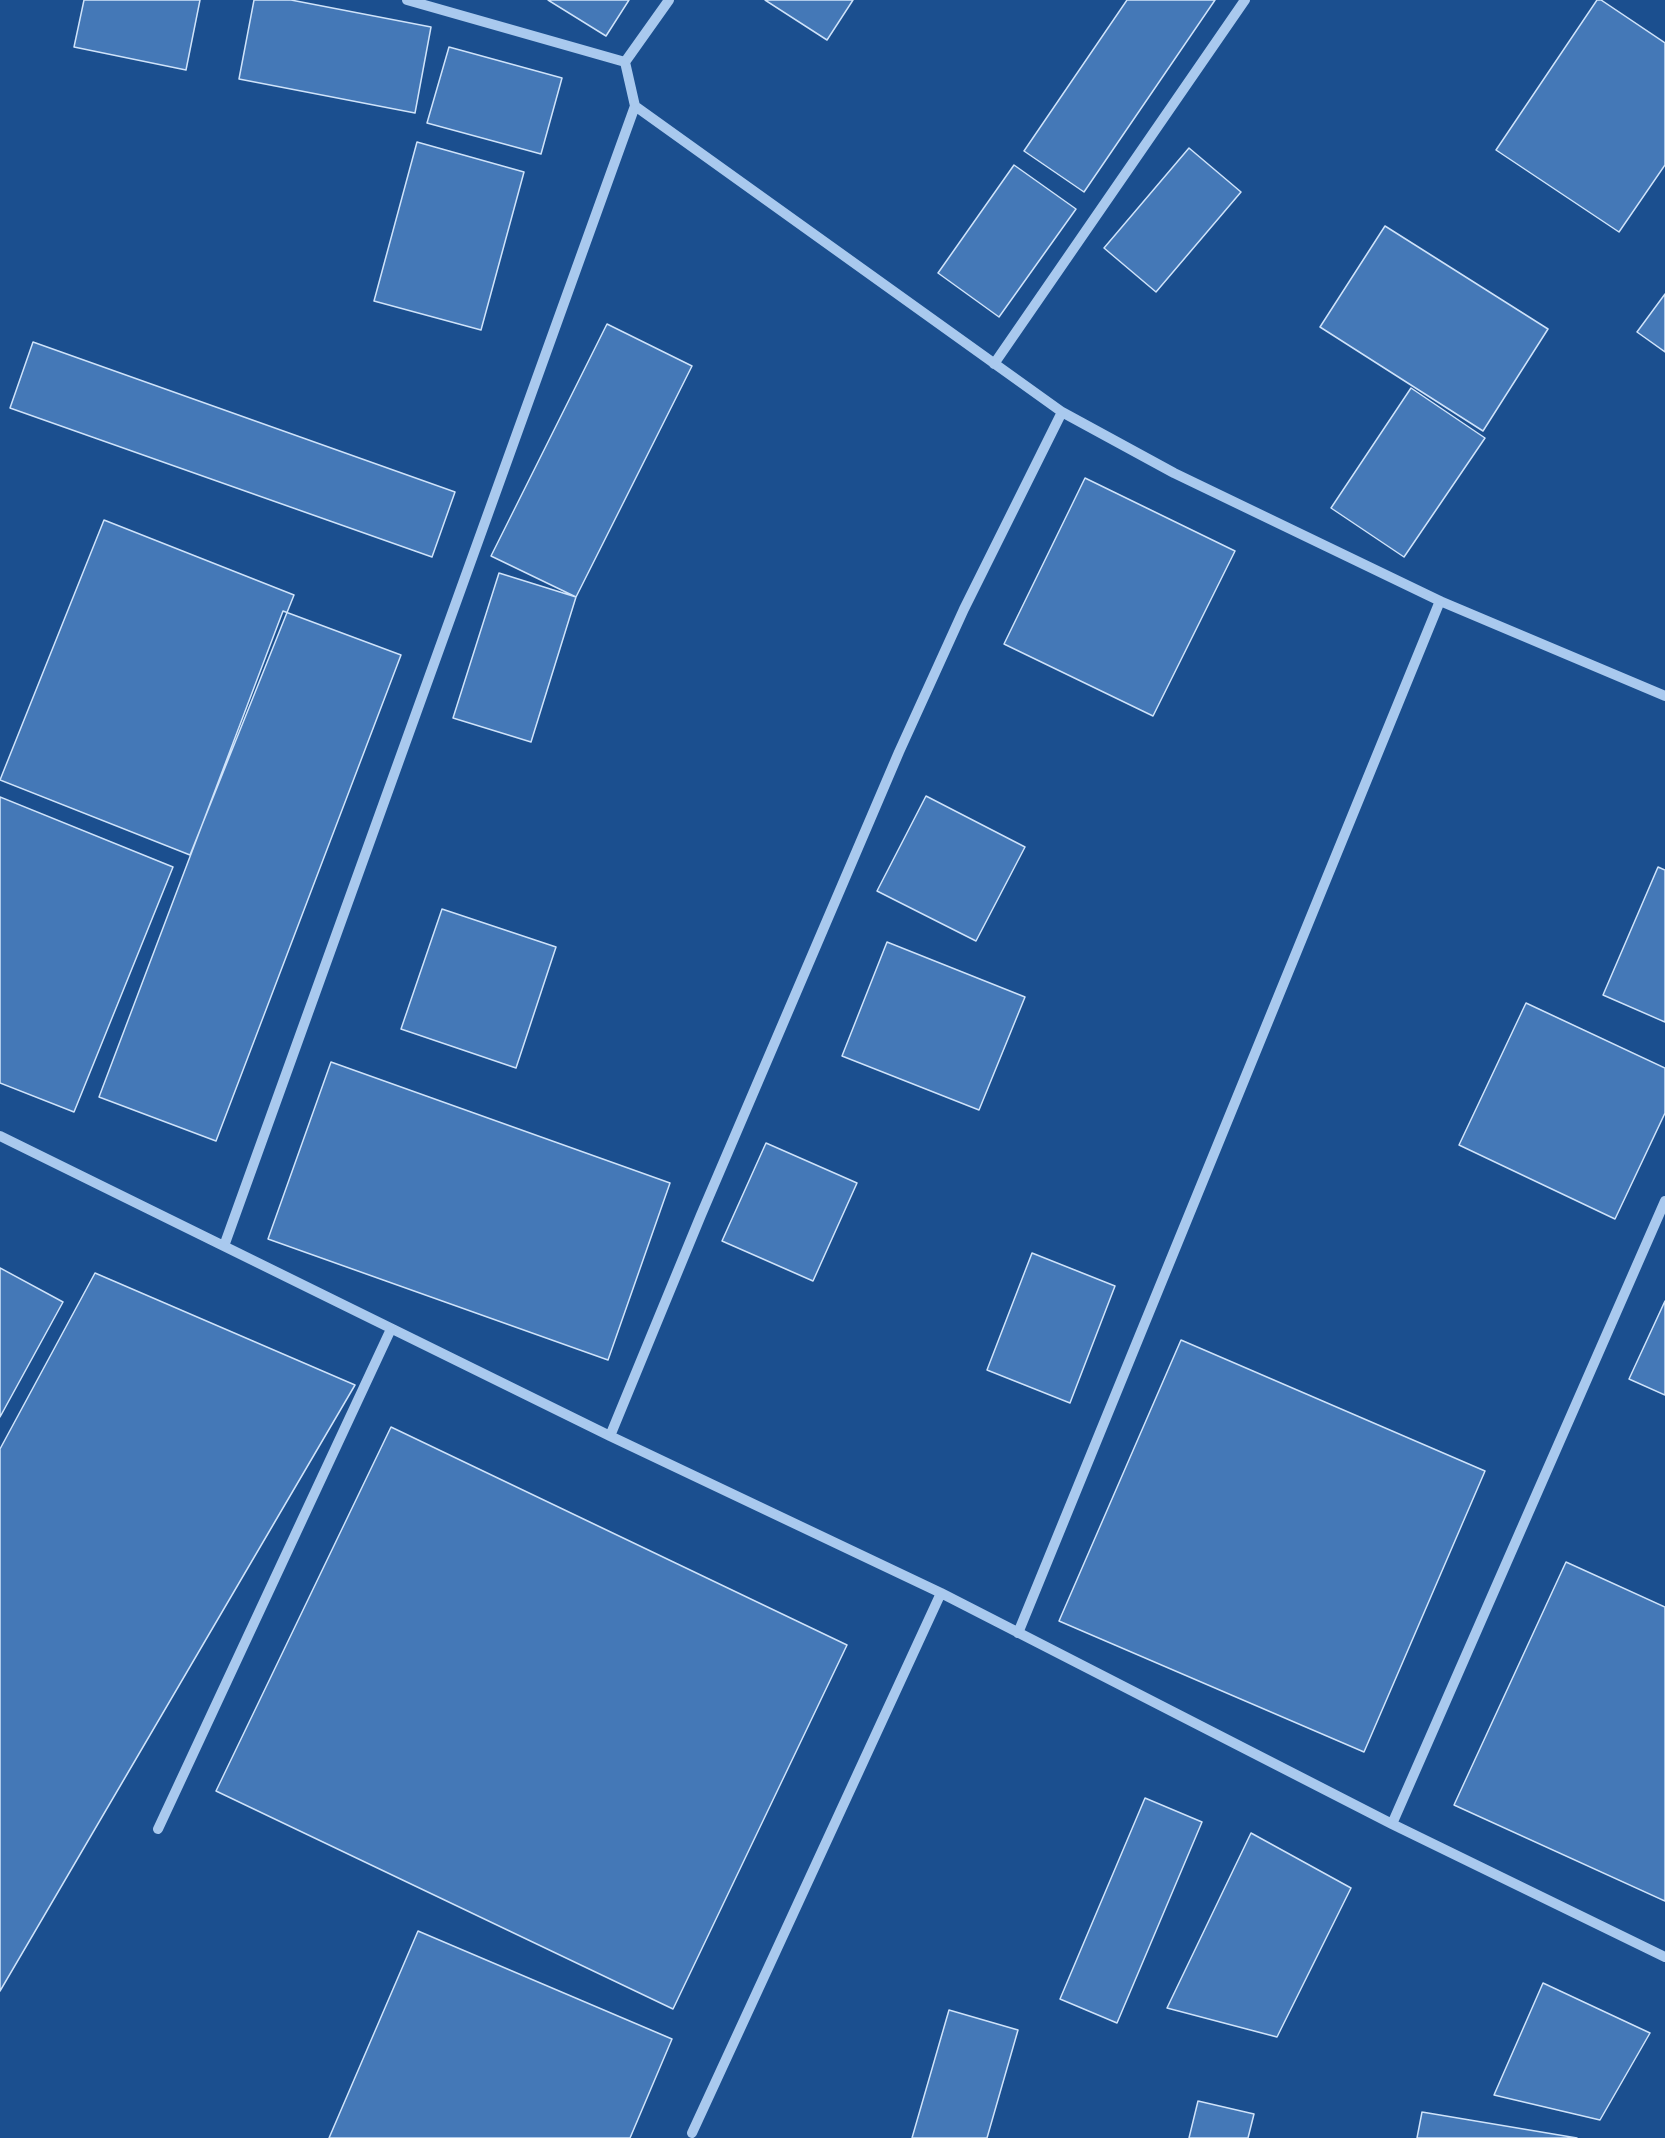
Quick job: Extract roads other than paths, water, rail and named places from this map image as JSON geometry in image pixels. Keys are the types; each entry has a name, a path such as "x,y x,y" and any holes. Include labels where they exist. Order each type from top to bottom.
{"street":[{"path":"407,0 626,62"},
{"path":"224,1246 635,106 626,62 669,0"},
{"path":"994,364 1245,0"},
{"path":"635,106 1062,412 1174,473 1440,601 1665,696"},
{"path":"610,1436 700,1215 899,752 964,609 1062,412"},
{"path":"1018,1633 1440,601"},
{"path":"0,1136 610,1436 941,1593 1392,1824 1665,1957"},
{"path":"1392,1824 1665,1201"},
{"path":"158,1829 391,1329"},
{"path":"692,2133 941,1593"}]}
